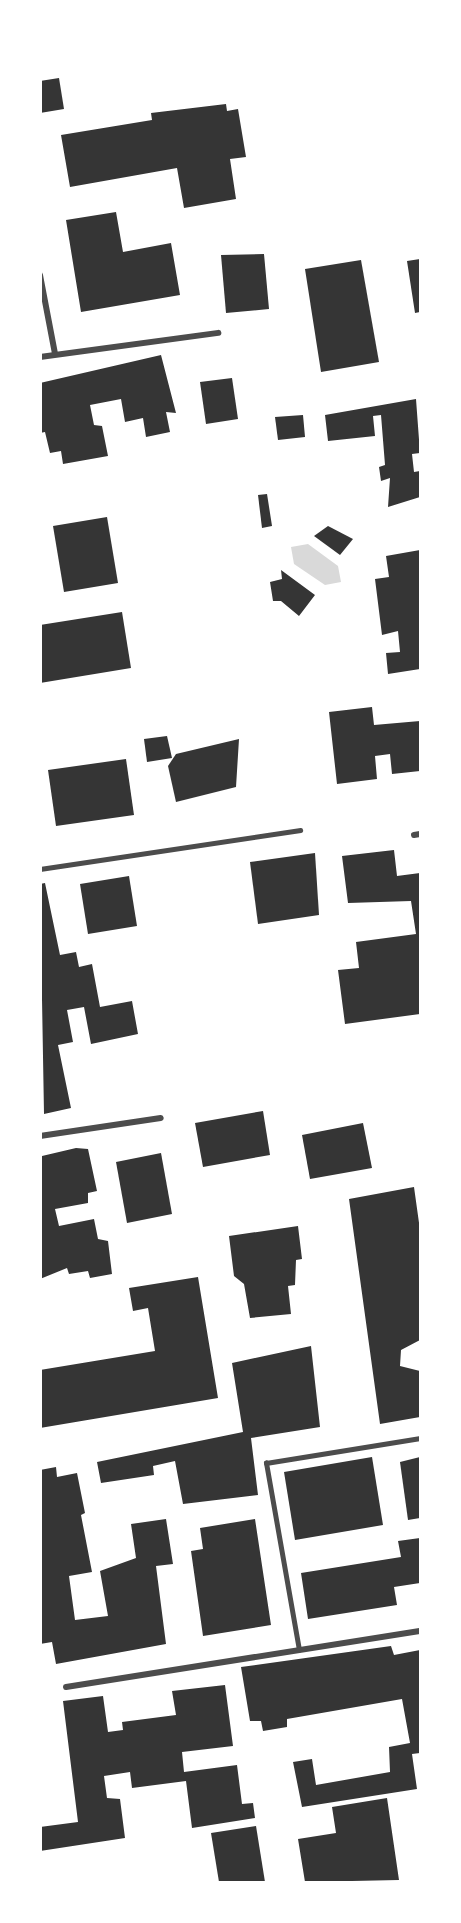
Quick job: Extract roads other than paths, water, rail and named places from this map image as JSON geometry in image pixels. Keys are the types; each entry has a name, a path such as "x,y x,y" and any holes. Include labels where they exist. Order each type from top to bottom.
{"street":[{"path":"40,274 55,354"},
{"path":"40,357 218,333"},
{"path":"40,1136 161,1118"},
{"path":"66,1687 420,1631"}],"lane":[{"path":"40,870 300,830"},
{"path":"299,1650 266,1463 420,1438"}]}
